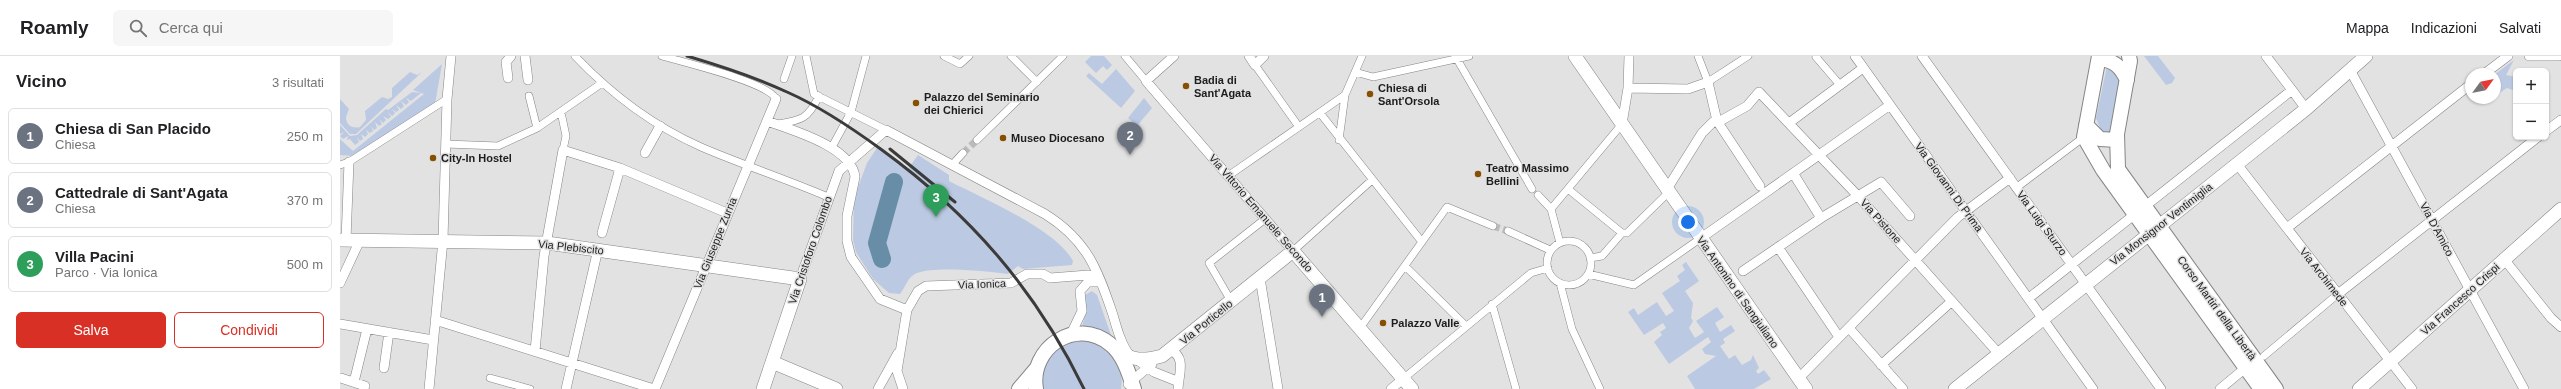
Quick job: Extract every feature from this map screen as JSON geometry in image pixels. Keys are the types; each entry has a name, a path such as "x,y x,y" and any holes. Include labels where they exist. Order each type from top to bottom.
{"main road":[{"name":"Via Antonino di Sangiuliano","path":"1575,56 1806,389"},
{"path":"2128,56 2130,61 2117,140 2118,169 2140,211"},
{"name":"Via Monsignor Ventimiglia","path":"1954,389 2306,109 2366,56"},
{"path":"2127,80 2117,64 2099,57 2085,131 2103,170 2140,211"},
{"path":"2085,131 2100,139 2117,140"},
{"name":"Via Francesco Crispi","path":"2358,389 2561,209"},
{"name":"Corso Martiri della Libertà","path":"2140,211 2153,230 2276,389"},
{"name":"Via Plebiscito","path":"343,240 443,240 547,243 598,249 800,279"},
{"name":"Via Porticello","path":"1166,353 1293,251"},
{"name":"Via Vittorio Emanuele Secondo","path":"1293,251 1408,384"},
{"name":"Via Cristoforo Colombo","path":"763,389 800,279"},
{"path":"1020,389 1036,369 1049,346 1071,334 1097,336 1128,356 1166,353"},
{"path":"1128,356 1130,386"},
{"name":"Corso Martiri della Libertà","path":"2255,361 2261,389"},
{"path":"772,362 836,389"},
{"path":"1036,369 1036,389"}],"street":[{"path":"429,389 443,240 447,99 451,56"},
{"path":"508,78 506,62 511,56"},
{"path":"525,56 528,80"},
{"path":"575,56 602,83 660,126 700,146 828,197"},
{"path":"662,56 743,80 770,91 776,99"},
{"path":"784,80 792,56"},
{"path":"806,56 814,94 886,130 1045,214 1065,227 1089,254 1102,283 1128,356 1130,386"},
{"path":"832,147 851,112 866,56"},
{"path":"944,56 960,64 968,56"},
{"path":"1011,56 1037,82"},
{"path":"977,140 1063,56"},
{"name":"Via Vittorio Emanuele Secondo","path":"1125,56 1293,251"},
{"path":"1146,81 1174,56"},
{"path":"1249,56 1299,127"},
{"path":"1255,65 1264,56"},
{"path":"1339,140 1345,95 1357,73 1362,56"},
{"path":"1357,73 1373,77 1469,56"},
{"path":"1552,209 1622,124 1628,88 1629,56"},
{"path":"1698,56 1708,82 1717,121 1760,186"},
{"path":"1628,88 1688,89 1708,82 1748,56"},
{"path":"1817,56 1816,57 1840,86"},
{"name":"Via Giovanni Di Prima","path":"1855,56 2093,389"},
{"name":"Via Luigi Sturzo","path":"1922,56 2161,389"},
{"path":"2266,56 2306,109"},
{"path":"2492,68 2508,56"},
{"path":"2529,56 2559,56"},
{"path":"1457,59 1532,189"},
{"path":"1789,123 1864,68"},
{"name":"Via D'Amico","path":"2350,70 2524,389"},
{"path":"446,144 498,146 537,128 602,83"},
{"path":"2287,228 2465,89"},
{"path":"2029,298 2292,90"},
{"name":"Via Pistone","path":"1717,121 1747,106 1759,92 1858,196 1999,354"},
{"path":"1228,176 1345,95"},
{"path":"529,96 537,128"},
{"path":"777,125 804,118 814,107 819,96"},
{"path":"343,240 346,165 447,99"},
{"name":"Via Giuseppe Zurria","path":"654,389 747,164 776,99"},
{"path":"1588,274 1634,285 1890,105"},
{"path":"535,351 544,256 566,136 561,112"},
{"path":"1316,115 1339,140 1422,242"},
{"path":"2549,129 2561,120"},
{"path":"767,121 832,147 849,163 854,170 855,177 847,216 847,241 851,257 880,299 907,310"},
{"path":"1590,258 1602,256 1622,233 1627,233 1668,190 1702,133 1717,121"},
{"path":"645,153 660,126"},
{"name":"Via Cristoforo Colombo","path":"800,279 828,197 839,171 886,130"},
{"path":"2016,188 2072,146 2085,131"},
{"path":"2220,389 2432,219 2534,140"},
{"path":"563,150 620,168 727,213"},
{"path":"952,165 963,153"},
{"name":"Via Archimede","path":"2237,164 2412,389"},
{"path":"602,233 620,168"},
{"path":"1794,173 1821,218"},
{"path":"1799,378 1966,211 2010,178"},
{"path":"1293,251 1372,180"},
{"path":"1743,271 1821,218 1881,182 1910,216"},
{"path":"1568,189 1622,233"},
{"path":"1538,195 1552,209 1560,243"},
{"path":"1360,328 1447,207 1493,226"},
{"path":"1231,301 1209,263 1266,219"},
{"path":"1508,231 1550,250"},
{"path":"340,283 360,240"},
{"path":"1560,283 1578,283 1588,274 1590,258 1588,252 1578,243 1572,241 1560,243 1550,250 1547,260 1548,268 1551,275 1560,283 1572,329 1600,389"},
{"path":"1778,246 1839,337"},
{"path":"566,389 598,249"},
{"path":"2504,259 2551,318 2561,327"},
{"path":"1405,266 1466,326"},
{"path":"1391,389 1408,384 1466,326 1531,273 1548,268"},
{"name":"Via Ionica","path":"903,389 897,371 907,310 918,291 926,286 1011,283 1027,274 1043,274 1050,278 1088,275 1096,276 1102,283"},
{"path":"1260,278 1278,389"},
{"path":"1071,334 1082,311 1080,291 1088,282 1102,283"},
{"path":"1881,365 1952,301"},
{"path":"1492,304 1516,389"},
{"path":"435,320 654,389"},
{"path":"340,324 433,340"},
{"path":"1848,328 1903,389"},
{"path":"354,382 367,329"},
{"path":"384,368 389,332"},
{"path":"878,389 901,348"},
{"path":"1128,356 1179,386 1181,359 1178,354 1166,353"},
{"path":"341,378 365,386"},
{"path":"490,378 530,389"}],"shaded area":[{"path":"1091,56 1104,56 1112,65 1107,70 1103,66 1096,73 1085,62"},
{"path":"2144,56 2158,56 2175,78 2172,83 2166,85"},
{"path":"2514,60 2506,75 2513,76 2513,90 2507,88 2501,92 2501,70"},
{"path":"442,64 435,104 353,156 340,155 340,139 353,151 424,94 413,90"},
{"path":"2107,66 2120,77 2110,133 2102,133 2096,118"},
{"path":"1116,69 1135,91 1121,108 1086,76 1089,73 1102,84"},
{"path":"410,72 417,75 422,72 356,134 350,134 340,123 340,99 349,109 346,117 348,124 354,127 360,127 366,120 365,111 382,97 388,99 392,97 392,88"},
{"path":"412,92 421,93 411,101 406,98 409,102 406,105 401,101 404,106 401,109 396,105 399,110 396,112 392,109 395,113 392,116 388,112 391,117 388,119 383,116 386,120 383,123 379,119 382,124 379,126 375,122 377,128 374,130 371,126 373,131 370,133 366,130 368,134 365,137 361,134 363,139 360,141 357,137 359,142 355,145 350,139 347,140 348,136 343,139 340,136 344,132 340,134 340,125 350,136 357,135 386,109 388,110"},
{"path":"1144,98 1152,108 1137,126 1128,118"},
{"path":"877,148 908,169 918,155 949,175 949,181 1017,215 1051,237 1064,249 1073,261 1072,265 1023,269 1018,266 1008,274 948,269 925,271 917,273 911,277 900,294 889,293 873,279 856,252 853,240 854,198 867,163"},
{"path":"1686,262 1699,281 1685,291 1693,303 1691,318 1693,321 1689,328 1695,338 1704,332 1696,321 1717,307 1724,317 1715,323 1720,332 1731,325 1735,331 1723,339 1725,343 1720,346 1729,359 1735,355 1742,365 1751,360 1753,355 1759,368 1756,371 1758,374 1764,370 1771,379 1754,389 1695,389 1687,376 1716,356 1705,354 1702,349 1711,342 1708,337 1669,364 1654,342 1662,335 1660,332 1666,328 1663,323 1644,335 1628,312 1634,308 1638,315 1657,302 1666,316 1674,311 1662,293 1680,281 1677,276 1685,270 1682,265"},
{"path":"1092,291 1097,295 1112,338 1092,327 1082,327 1086,312 1085,295"},
{"path":"1071,340 1090,340 1104,349 1115,359 1121,372 1121,389 1042,389 1044,367 1047,360 1056,348"}],"waterway":[{"path":"882,259 877,243 894,182"}],"tunnel":[{"path":"963,153 977,140"},
{"path":"1493,226 1508,231"}],"railway":[{"path":"687,56 750,77 812,104 836,118 882,150 914,175 972,228 1022,287 1045,319 1084,389"},
{"path":"890,149 955,202"}],"place":[{"name":"Badia di Sant'Agata","path":"1186,86"},
{"name":"Chiesa di Sant'Orsola","path":"1370,94"},
{"name":"Palazzo del Seminario dei Chierici","path":"916,103"},
{"name":"Museo Diocesano","path":"1003,138"},
{"name":"Cattedrale di Sant'Agata","path":"1130,155"},
{"name":"City-In Hostel","path":"433,158"},
{"name":"Teatro Massimo Bellini","path":"1478,174"},
{"name":"Villa Pacini","path":"936,217"},
{"name":"Chiesa di San Placido","path":"1322,317"},
{"name":"Palazzo Valle","path":"1383,323"}]}
